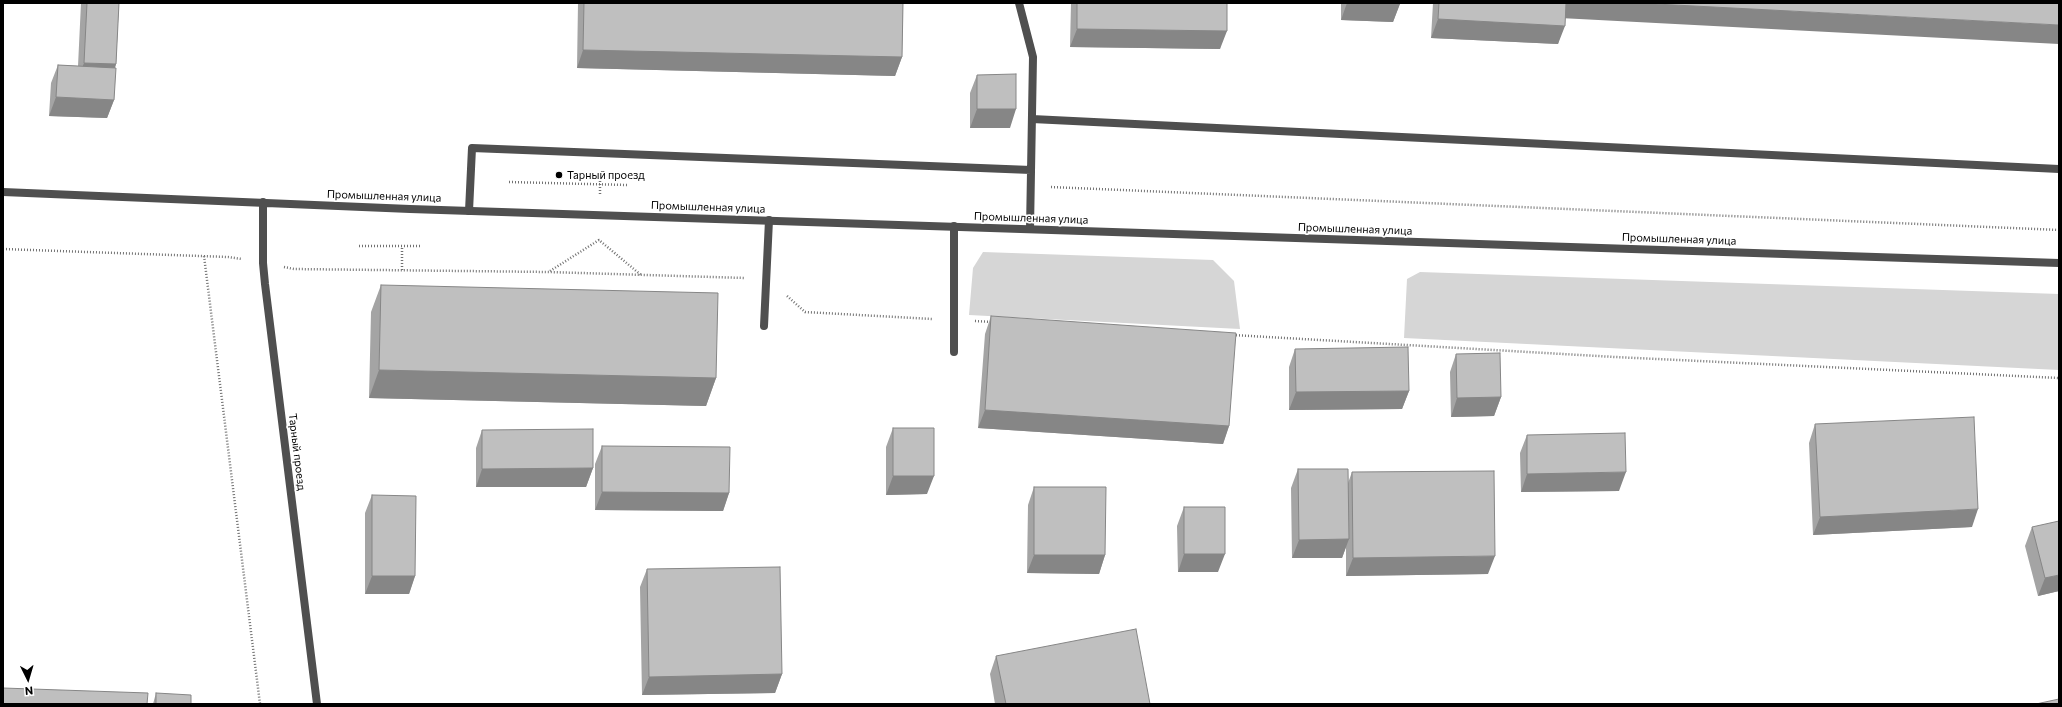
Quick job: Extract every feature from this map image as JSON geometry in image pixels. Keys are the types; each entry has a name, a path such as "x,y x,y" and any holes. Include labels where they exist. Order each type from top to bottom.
{"street":[{"path":"1019,3 1033,57 1030,229"},
{"path":"1032,119 2059,169"},
{"path":"469,211 472,148 1031,170"},
{"name":"Промышленная улица","path":"3,192 469,211 2059,263"},
{"name":"Тарный проезд","path":"263,202 264,270 317,704"},
{"path":"764,326 769,220"},
{"path":"954,226 954,352"}],"path":[{"path":"509,182 627,185"},
{"path":"1031,186 2059,230"},
{"path":"548,272 599,240 642,276"},
{"path":"359,246 422,246"},
{"path":"402,246 402,270"},
{"path":"3,249 228,257"},
{"path":"204,256 260,704"},
{"path":"294,269 548,272 642,276 766,278 805,312 994,322"},
{"path":"1225,335 1615,357 2059,378"}],"shaded area":[{"path":"983,252 1213,260 1234,281 1240,329 969,315 973,268"},
{"path":"1420,272 2059,294 2059,370 1404,338 1407,279"}],"building":[{"path":"87,3 119,3 116,64 84,63"},
{"path":"584,3 903,3 902,57 583,50"},
{"path":"1077,3 1227,3 1227,31 1077,29"},
{"path":"1375,3 1400,3 1400,4"},
{"path":"1439,3 1566,3 1565,26 1438,19"},
{"path":"1636,3 2059,3 2059,25"},
{"path":"58,65 116,68 114,100 56,97"},
{"path":"1016,74 1016,109 977,109 977,75"},
{"path":"381,285 718,293 716,378 379,370"},
{"path":"991,316 1236,333 1229,426 985,410"},
{"path":"1408,347 1409,391 1296,392 1295,349"},
{"path":"1500,353 1501,397 1457,398 1456,354"},
{"path":"1974,417 1978,509 1820,517 1815,424"},
{"path":"893,428 934,428 934,476 893,476"},
{"path":"593,429 593,468 482,469 482,430"},
{"path":"1625,433 1626,472 1527,474 1527,435"},
{"path":"602,446 730,447 729,493 602,492"},
{"path":"1298,469 1348,469 1349,539 1299,540"},
{"path":"1494,471 1495,556 1353,558 1352,472"},
{"path":"1034,487 1106,487 1105,555 1034,555"},
{"path":"372,495 416,496 415,576 372,576"},
{"path":"1184,507 1225,507 1225,554 1184,554"},
{"path":"2059,521 2059,575 2045,578 2032,527"},
{"path":"780,567 782,674 649,677 647,569"},
{"path":"1136,629 1150,704 1006,704 996,656"},
{"path":"3,688 148,693 147,704 3,704"},
{"path":"156,693 191,695 191,704 156,704"},
{"path":"2059,699 2059,704 2036,704"}],"place":[{"name":"Тарный проезд","path":"559,175"}]}
